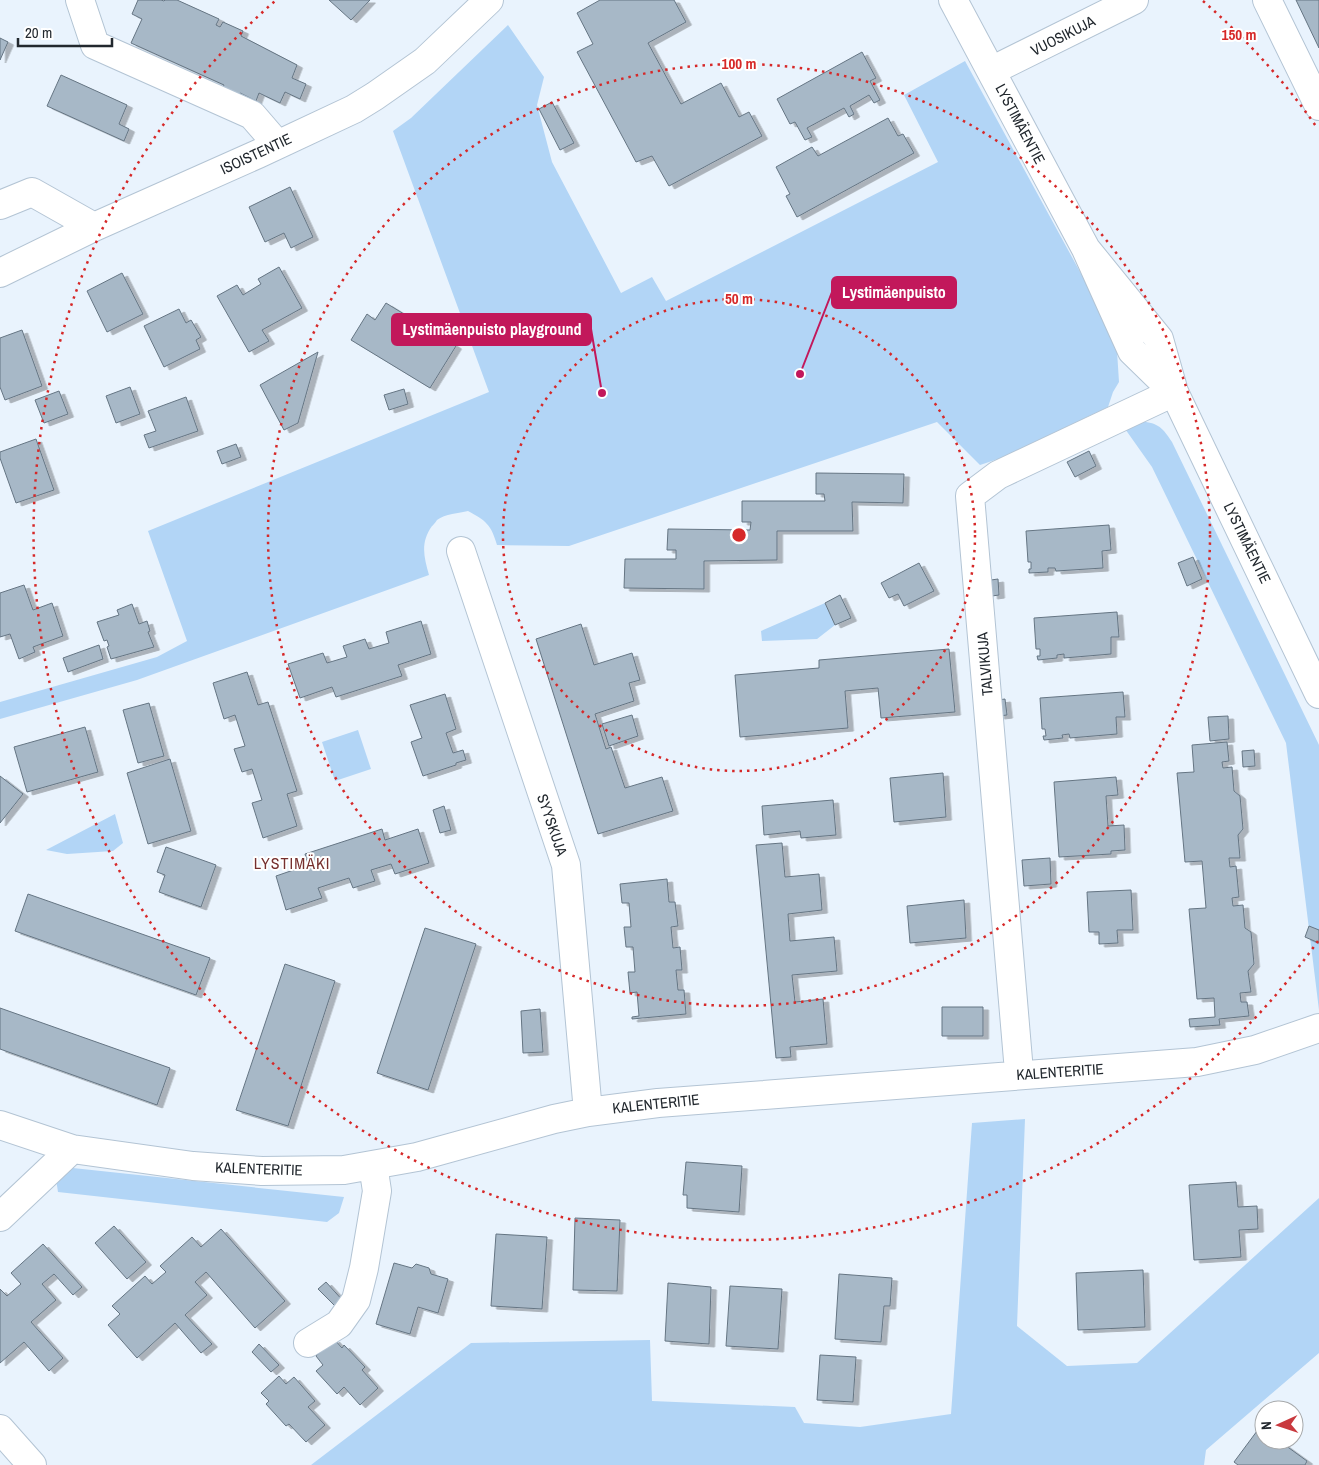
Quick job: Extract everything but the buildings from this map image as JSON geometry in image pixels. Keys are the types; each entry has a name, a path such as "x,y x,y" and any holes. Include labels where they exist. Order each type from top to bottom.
{"street":[{"path":"80,0 95,45 252,116 277,144"},
{"name":"ISOISTENTIE","path":"0,273 94,227 354,109 424,61 488,0"},
{"name":"LYSTIMÄENTIE","path":"953,0 1086,249 1132,351 1174,392 1312,663 1319,694"},
{"name":"VUOSIKUJA","path":"992,71 1134,0"},
{"path":"1267,0 1319,106"},
{"path":"0,205 32,192 94,227"},
{"name":"TALVIKUJA","path":"1018,1060 970,496 998,475 1174,392"},
{"name":"SYYSKUJA","path":"461,551 566,865 588,1112"},
{"name":"KALENTERITIE","path":"0,1125 72,1149 193,1166 262,1171 344,1170 417,1157 554,1119 588,1112 658,1103 1197,1062 1255,1050 1319,1028"},
{"path":"0,1217 72,1149"},
{"path":"308,1343 339,1324 356,1300 364,1268 377,1190 373,1165"},
{"path":"0,1429 32,1465"}],"shaded area":[{"path":"508,25 544,77 537,105 552,162 621,293 652,277 666,301 938,162 904,95 965,61 1121,347 1117,351 1119,382 1108,407 1001,458 980,465 937,422 569,546 497,545 487,524 468,511 448,515 437,520 432,526 424,544 429,575 137,680 0,719 0,702 157,657 187,641 148,531 489,392 393,131 411,118"},
{"path":"1138,421 1158,426 1172,442 1319,745 1319,1010 1286,743 1152,467 1123,426"},
{"path":"825,603 835,625 817,639 762,641 761,631"},
{"path":"358,730 371,769 335,781 322,742"},
{"path":"115,814 123,843 113,851 67,854 46,850"},
{"path":"1025,1119 1017,1326 1067,1366 1137,1363 1319,1198 1319,1353 1264,1400 1254,1400 1254,1409 1206,1450 1204,1465 311,1465 471,1343 650,1340 652,1401 795,1407 804,1423 860,1427 951,1414 972,1123"},
{"path":"54,1166 344,1197 339,1213 327,1222 58,1192"}],"place":[{"name":"Lystimäenpuisto","path":"800,374"},
{"name":"Lystimäenpuisto playground","path":"602,393"}],"district":[{"name":"LYSTIMÄKI","path":"292,863"}]}
